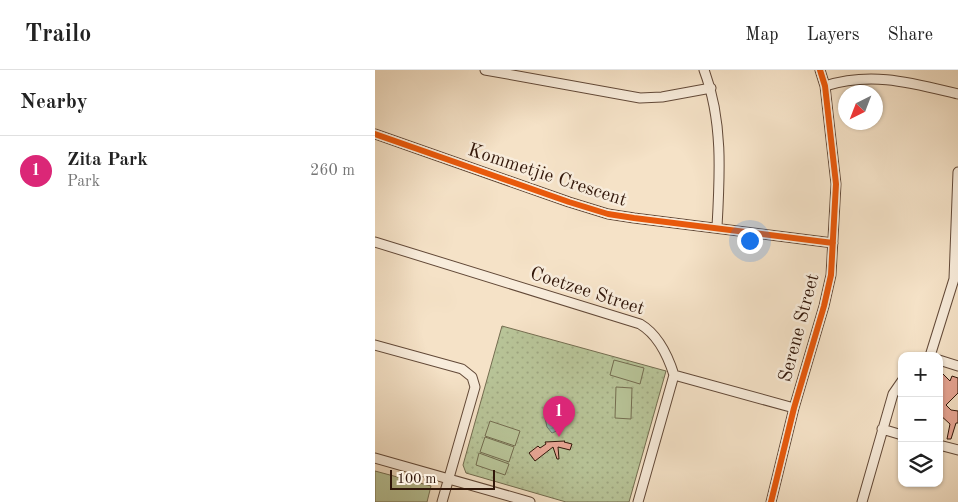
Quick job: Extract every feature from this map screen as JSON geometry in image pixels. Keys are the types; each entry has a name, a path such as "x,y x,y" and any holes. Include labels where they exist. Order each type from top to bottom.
{"street":[{"path":"485,70 640,98 661,97 711,88"},
{"path":"704,70 711,88 719,147 717,227"},
{"name":"Serene Street","path":"771,502 794,408 829,286 836,184 825,86 820,70"},
{"path":"825,86 851,79 880,78 907,82 958,94"},
{"name":"Kommetjie Crescent","path":"375,134 533,190 608,214 833,242"},
{"path":"931,352 956,280 958,172"},
{"name":"Coetzee Street","path":"375,242 640,324 652,333 668,359 674,375"},
{"path":"375,345 462,369 473,377 475,387 443,502"},
{"path":"943,361 958,366"},
{"path":"638,502 674,375 794,408"},
{"path":"862,502 882,429 893,394 898,387"},
{"path":"882,429 898,434"},
{"path":"943,446 958,450"},
{"path":"375,458 531,502"}],"green space":[{"path":"502,326 666,371 629,502 566,502 466,473 463,465"},
{"path":"614,360 644,368 640,384 610,375"},
{"path":"616,387 632,388 631,419 615,418"},
{"path":"490,421 520,431 515,446 485,436"},
{"path":"485,437 514,447 509,462 480,452"},
{"path":"479,453 509,464 505,475 476,465"},
{"path":"375,471 431,486 427,502 375,502"}],"water":[{"path":"555,409 562,410 558,422 559,430 552,433 547,427 545,418"}],"building":[{"path":"943,374 950,381 952,376 958,378 958,393 946,405 951,410 958,411 958,423 956,423 951,439 947,439 950,424 943,418"},
{"path":"565,441 572,444 570,450 558,447 559,459 557,459 553,447 535,461 529,453 538,446 540,448 546,444 545,442"}],"cycle path":[{"path":"771,502 794,408 824,306 831,275 836,184 825,86 820,70"},
{"path":"375,134 608,214 833,243"}],"place":[{"name":"Zita Park","path":"559,437"}]}
